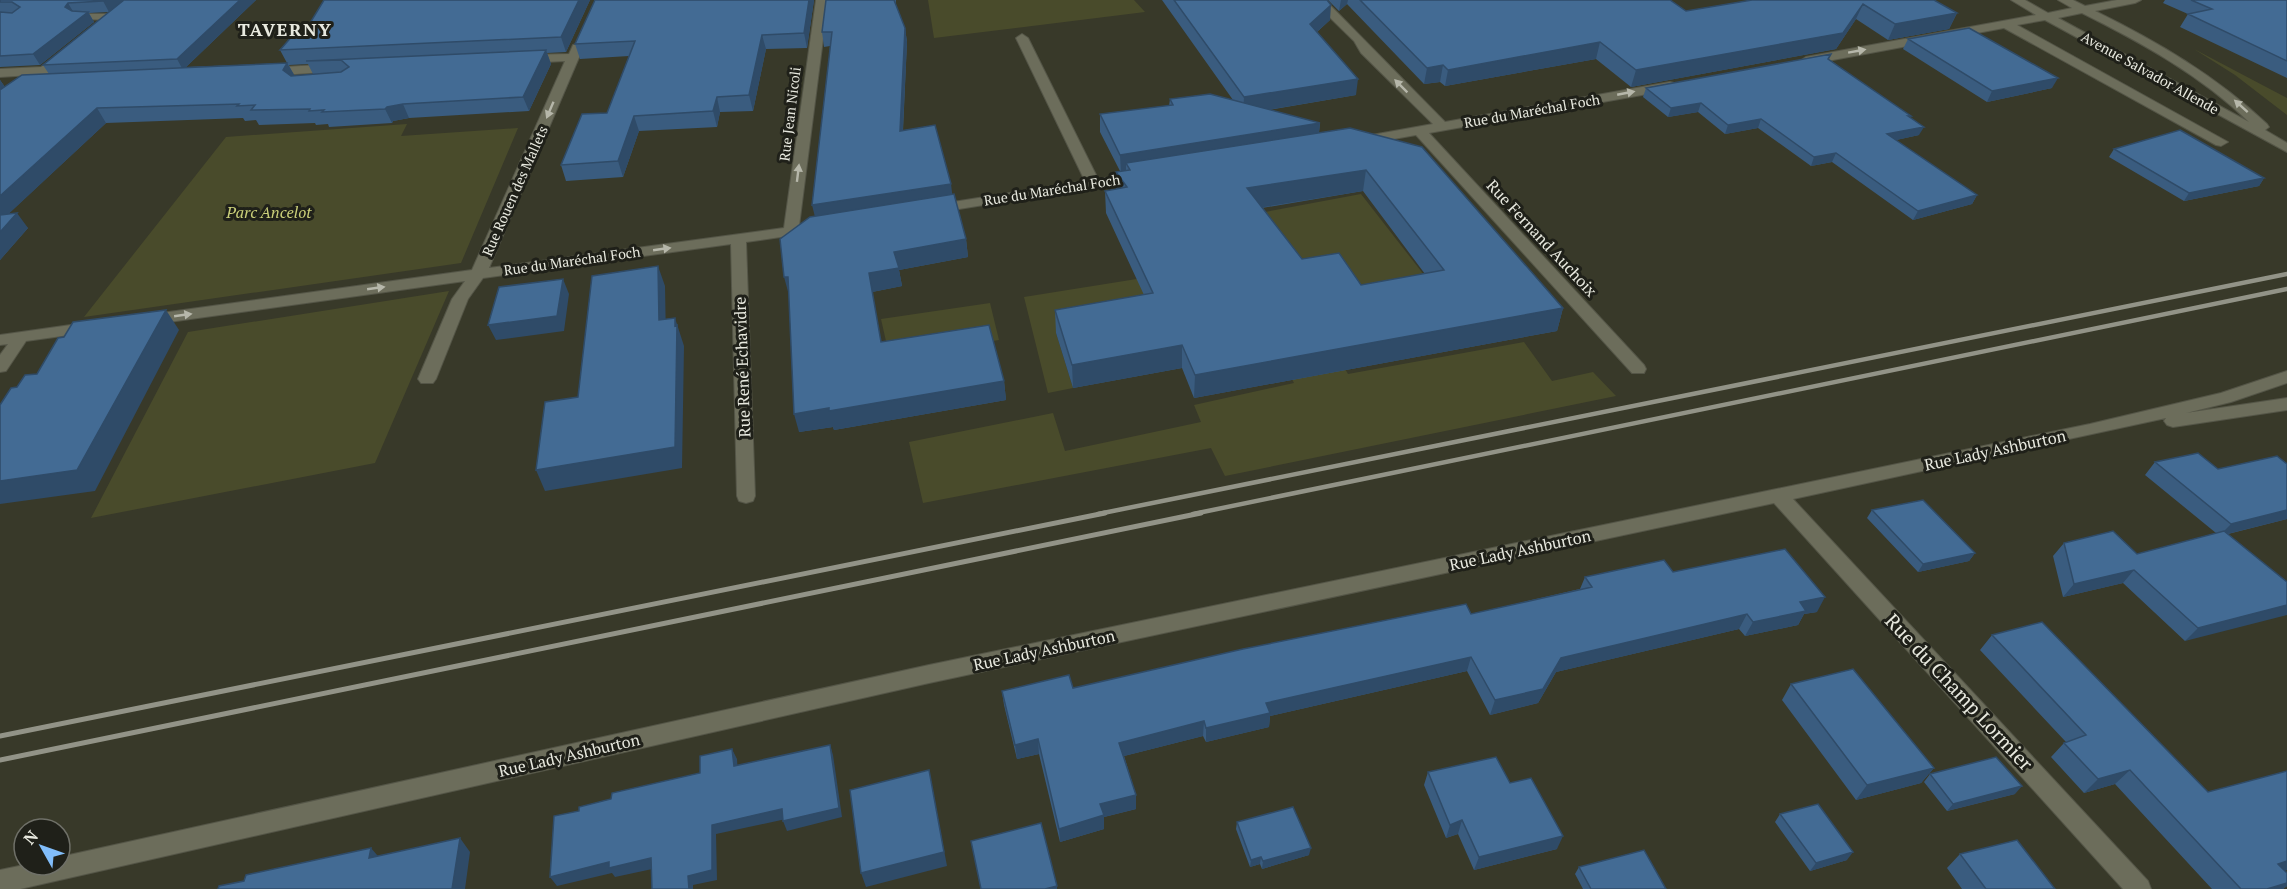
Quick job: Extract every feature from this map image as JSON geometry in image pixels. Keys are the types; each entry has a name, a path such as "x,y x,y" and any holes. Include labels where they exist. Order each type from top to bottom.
{"street":[{"name":"Rue Jean Nicoli","path":"791,232 822,0"},
{"path":"1318,0 1359,39 1365,50 1443,127"},
{"name":"Avenue Salvador Allende","path":"2017,0 2285,147"},
{"name":"Avenue Salvador Allende","path":"2064,0 2180,60 2213,82 2285,147"},
{"path":"1792,63 2135,0"},
{"path":"81,17 117,14 96,30"},
{"path":"2006,24 2221,142"},
{"name":"Rue Rouen des Mallets","path":"427,379 460,299 479,273 581,38"},
{"path":"1022,38 1094,183"},
{"path":"0,105 79,44"},
{"path":"510,60 573,57"},
{"path":"250,72 344,68"},
{"path":"298,84 308,70"},
{"path":"0,73 44,71"},
{"path":"318,82 338,81"},
{"path":"29,83 55,82"},
{"name":"Rue du Maréchal Foch","path":"1350,143 1688,82"},
{"name":"Rue Fernand Auchoix","path":"1420,131 1638,369"},
{"name":"Rue du Maréchal Foch","path":"925,210 1152,174"},
{"name":"Rue du Maréchal Foch","path":"129,322 834,225"},
{"name":"Rue René Echavidre","path":"738,239 746,496"},
{"path":"0,340 106,325"},
{"path":"0,368 21,337"},
{"name":"Rue Lady Ashburton","path":"0,882 929,674 2090,430 2225,398 2287,378"},
{"name":"Rue Lady Ashburton","path":"2090,430 2216,416 2287,404"},
{"name":"Rue du Champ Lormier","path":"1778,495 2139,889"}],"green space":[{"path":"928,0 1134,0 1145,12 934,38"},
{"path":"2194,49 2287,98 2287,115 2235,75"},
{"name":"Parc Ancelot","path":"407,124 401,136 518,128 461,263 84,317 226,137"},
{"path":"1361,194 1435,289 1359,303 1293,280 1348,374 1524,342 1552,381 1593,372 1616,396 1225,476 1211,448 923,503 909,442 1053,413 1065,451 1201,422 1194,405 1294,383 1250,295 1056,333 1073,388 1048,393 1024,297 1193,270 1249,215"},
{"path":"449,291 375,463 91,518 188,332"},
{"path":"990,303 999,340 890,359 881,319"}],"building":[{"path":"0,0 105,0 68,3 65,7 72,11 88,12 33,54 0,56 0,12 12,13 20,7 12,2 0,2"},
{"path":"124,0 240,0 177,59 43,65"},
{"path":"324,0 579,0 561,37 280,50 294,34 304,33"},
{"path":"595,0 809,0 804,33 762,35 749,95 717,97 713,111 634,116 618,161 561,165 582,114 607,113 635,41 575,44"},
{"path":"826,0 894,0 905,28 900,131 935,125 951,184 812,205 832,32 822,32"},
{"path":"1174,0 1327,0 1331,5 1310,24 1358,79 1244,97"},
{"path":"1360,0 1670,0 1686,11 1752,0 1934,0 1957,13 1895,24 1863,4 1843,33 1636,70 1600,42 1448,70 1443,65 1427,68"},
{"path":"2191,0 2287,0 2287,61 2188,14 2212,9"},
{"path":"1969,28 2058,78 1992,91 1908,39"},
{"path":"546,50 523,97 403,104 385,109 322,112 324,110 251,110 255,105 237,106 239,104 97,108 0,196 0,90 22,75 287,63 283,70 291,76 341,72 349,67 341,60 306,61"},
{"path":"1831,54 1828,59 1924,127 1887,134 1977,195 1918,211 1836,153 1814,157 1761,119 1728,125 1701,103 1671,108 1646,88"},
{"path":"1210,94 1320,123 1120,155 1100,114 1173,105 1170,99"},
{"path":"1350,128 1422,147 1563,308 1195,375 1182,345 1072,365 1055,310 1153,293 1105,191 1127,187 1116,172 1130,170 1126,163","holes":["1366,170 1444,270 1361,285 1339,253 1302,259 1247,188"]},
{"path":"2180,130 2264,178 2189,193 2114,149"},
{"path":"954,194 966,239 894,252 899,268 869,273 881,342 989,325 1004,381 829,411 829,408 794,414 788,277 784,277 780,239 810,217"},
{"path":"17,213 0,232 0,215"},
{"path":"658,266 659,320 675,318 675,326 677,325 675,447 536,470 545,402 578,397 592,276"},
{"path":"563,279 557,316 488,325 499,287"},
{"path":"166,310 77,470 0,481 0,405 11,388 17,387 25,375 37,374 58,338 64,337 73,322"},
{"path":"2198,453 2218,469 2277,456 2287,464 2287,510 2231,524 2155,462"},
{"path":"1923,500 1975,553 1923,564 1872,510"},
{"path":"2113,531 2137,554 2224,531 2287,582 2287,605 2198,628 2134,570 2074,584 2064,543"},
{"path":"1785,549 1825,597 1800,602 1806,611 1753,622 1747,614 1561,658 1543,689 1495,700 1471,657 1266,703 1270,713 1206,728 1204,721 1119,743 1136,795 1100,804 1104,815 1059,829 1038,739 1015,745 1002,691 1069,675 1073,688 1243,649 1466,604 1471,614 1592,587 1585,577 1664,560 1673,572"},
{"path":"2042,622 2208,792 2287,771 2287,861 2278,864 2287,873 2287,883 2267,889 2241,889 2130,770 2098,779 2064,743 2086,735 1992,635"},
{"path":"1853,669 1934,768 1867,785 1791,684"},
{"path":"830,745 839,808 783,821 782,809 712,825 712,870 688,876 689,889 652,889 651,858 609,868 609,862 550,877 554,816 579,811 579,807 611,799 612,793 700,773 700,756 732,749 734,766"},
{"path":"1496,757 1510,783 1531,778 1563,836 1479,857 1462,820 1450,825 1428,772"},
{"path":"1996,757 2022,786 1953,804 1930,774"},
{"path":"929,770 944,852 861,873 850,790"},
{"path":"1818,804 1853,852 1816,863 1780,814"},
{"path":"1293,807 1311,848 1263,861 1261,857 1251,860 1237,822"},
{"path":"1041,823 1057,886 1045,889 981,889 971,841"},
{"path":"460,838 452,889 218,889 219,886 244,881 246,875 371,848 369,858"},
{"path":"2017,840 2055,889 1986,889 1960,854"},
{"path":"1644,850 1666,889 1591,889 1579,867"}],"railway":[{"path":"1098,514 2287,274"},
{"path":"1193,514 2287,289"},
{"path":"0,736 1105,513"},
{"path":"0,760 1201,513"}],"district":[{"name":"TAVERNY","path":"285,30"}]}
